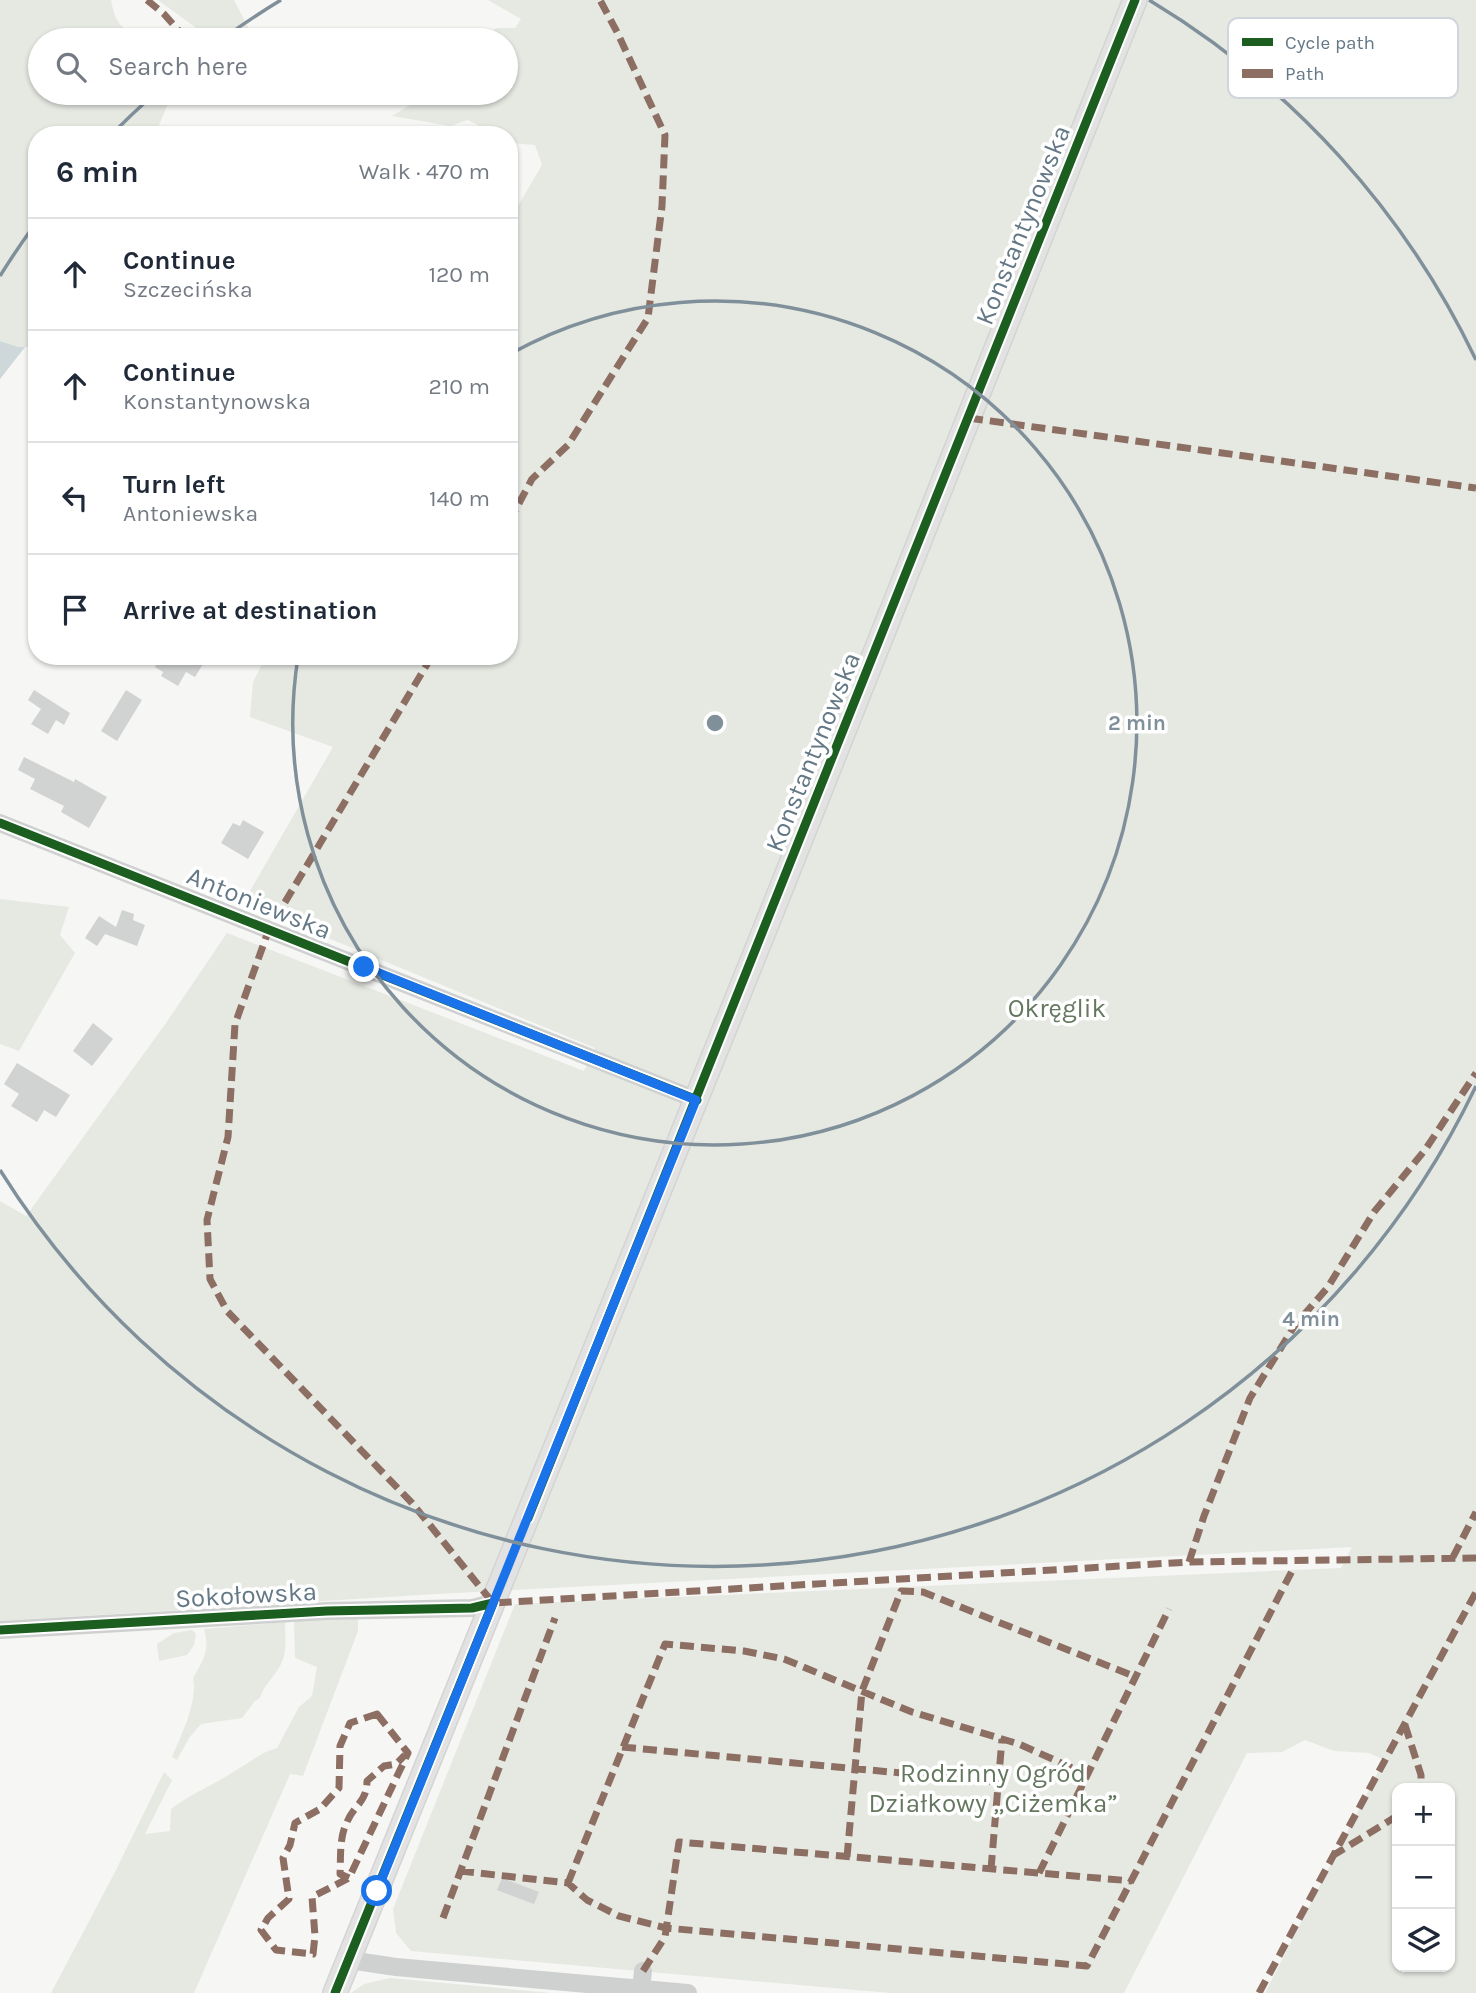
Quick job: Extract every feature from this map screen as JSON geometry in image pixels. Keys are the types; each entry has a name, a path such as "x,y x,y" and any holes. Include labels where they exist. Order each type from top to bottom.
{"main road":[{"name":"Konstantynowska","path":"335,1993 696,1100 1135,0"}],"street":[{"name":"Antoniewska","path":"0,823 696,1100"},
{"name":"Sokołowska","path":"0,1630 327,1611 472,1608 493,1603"},
{"path":"349,1960 396,1967 642,1980 688,1993"}],"green space":[{"path":"0,0 111,0 116,17 124,28 28,28 28,105 167,105 159,126 28,126 28,347 0,341"},
{"path":"158,0 234,0 248,28 196,28"},
{"path":"488,0 1476,0 1476,1993 1265,1993 1384,1760 1369,1753 1334,1751 1305,1740 1282,1752 1247,1753 1124,1993 890,1993 411,1951 396,1933 393,1909 515,1604 1341,1568 1352,1547 437,1594 0,1621 0,1201 26,1216 166,1023 227,933 584,1071 595,1048 243,903 333,747 250,717 253,682 262,665 518,665 518,206 542,165 535,145 518,144 518,126 479,126 468,120 450,126 392,116 410,105 518,105 518,28 515,28 521,19"},
{"path":"0,899 69,907 60,935 75,953 19,1051 0,1044"},
{"path":"358,1619 358,1631 303,1776 290,1774 194,1993 51,1993 164,1772 172,1780 145,1834 170,1831 171,1809 261,1754 277,1748 299,1707 312,1696 317,1667 295,1658 294,1620"},
{"path":"285,1622 286,1644 283,1661 260,1698 242,1718 201,1724 189,1738 177,1760 172,1757 191,1708 193,1678 205,1655 204,1629"},
{"path":"192,1630 196,1634 194,1645 187,1655 159,1661 157,1644 174,1633"},
{"path":"390,1978 552,1993 351,1993 364,1984"}],"shaded area":[{"path":"0,341 25,347 0,379"}],"building":[{"path":"202,665 195,677 186,672 178,686 161,676 163,672 155,667"},
{"path":"34,690 70,713 64,725 56,720 48,734 31,724 41,709 28,700"},
{"path":"126,690 142,700 117,741 101,731"},
{"path":"24,757 74,782 75,779 107,797 89,828 61,812 64,806 30,789 35,779 18,770"},
{"path":"243,820 264,832 248,859 221,843 233,823 240,826"},
{"path":"122,910 134,914 133,920 145,925 137,946 105,934 97,946 85,938 99,916 116,927"},
{"path":"93,1023 113,1039 92,1066 73,1051"},
{"path":"17,1063 70,1095 56,1117 44,1110 37,1122 11,1106 19,1094 4,1084"},
{"path":"502,1878 539,1892 534,1904 497,1890"}],"marked path":[{"path":"147,0 176,28"},
{"path":"518,505 532,479 568,445 648,318 662,206 665,135 600,0"},
{"path":"969,418 1476,488"},
{"path":"427,665 269,929 235,1024 228,1137 207,1220 210,1279 227,1311 412,1503 493,1603 1189,1562 1476,1558"},
{"path":"1189,1562 1250,1398 1295,1325 1328,1287 1374,1212 1425,1150 1476,1073"},
{"path":"1453,1557 1476,1512"},
{"path":"460,1871 568,1883 587,1900 619,1916 666,1928 1087,1966 1292,1571"},
{"path":"847,1857 862,1691 901,1591 923,1592 1136,1677"},
{"path":"1259,1993 1476,1592"},
{"path":"1039,1873 1169,1609"},
{"path":"443,1918 555,1618"},
{"path":"568,1883 665,1644 744,1651 784,1659 912,1712 1019,1744 1088,1775"},
{"path":"377,1714 408,1753 349,1878 312,1897 315,1936 313,1954 276,1950 261,1930 268,1918 289,1899 283,1858 290,1845 295,1823 320,1809 339,1788 340,1746 350,1723 377,1714"},
{"path":"1405,1725 1421,1775 1421,1783"},
{"path":"991,1869 1002,1739"},
{"path":"622,1747 998,1782"},
{"path":"349,1878 340,1874 344,1828 363,1799 367,1781 384,1766 396,1764 405,1755"},
{"path":"1332,1856 1392,1819"},
{"path":"643,1971 665,1937 679,1842 1132,1881"}],"cycle path":[{"path":"528,1518 1135,0"},
{"path":"0,823 697,1100"},
{"path":"0,1630 327,1611 472,1608 493,1603"},
{"path":"335,1993 493,1603"}],"route":[{"path":"364,967 696,1100 377,1891"}],"park label":[{"name":"Okręglik","path":"1057,1008"},
{"name":"Rodzinny Ogród Działkowy „Ciżemka”","path":"993,1788"}]}
